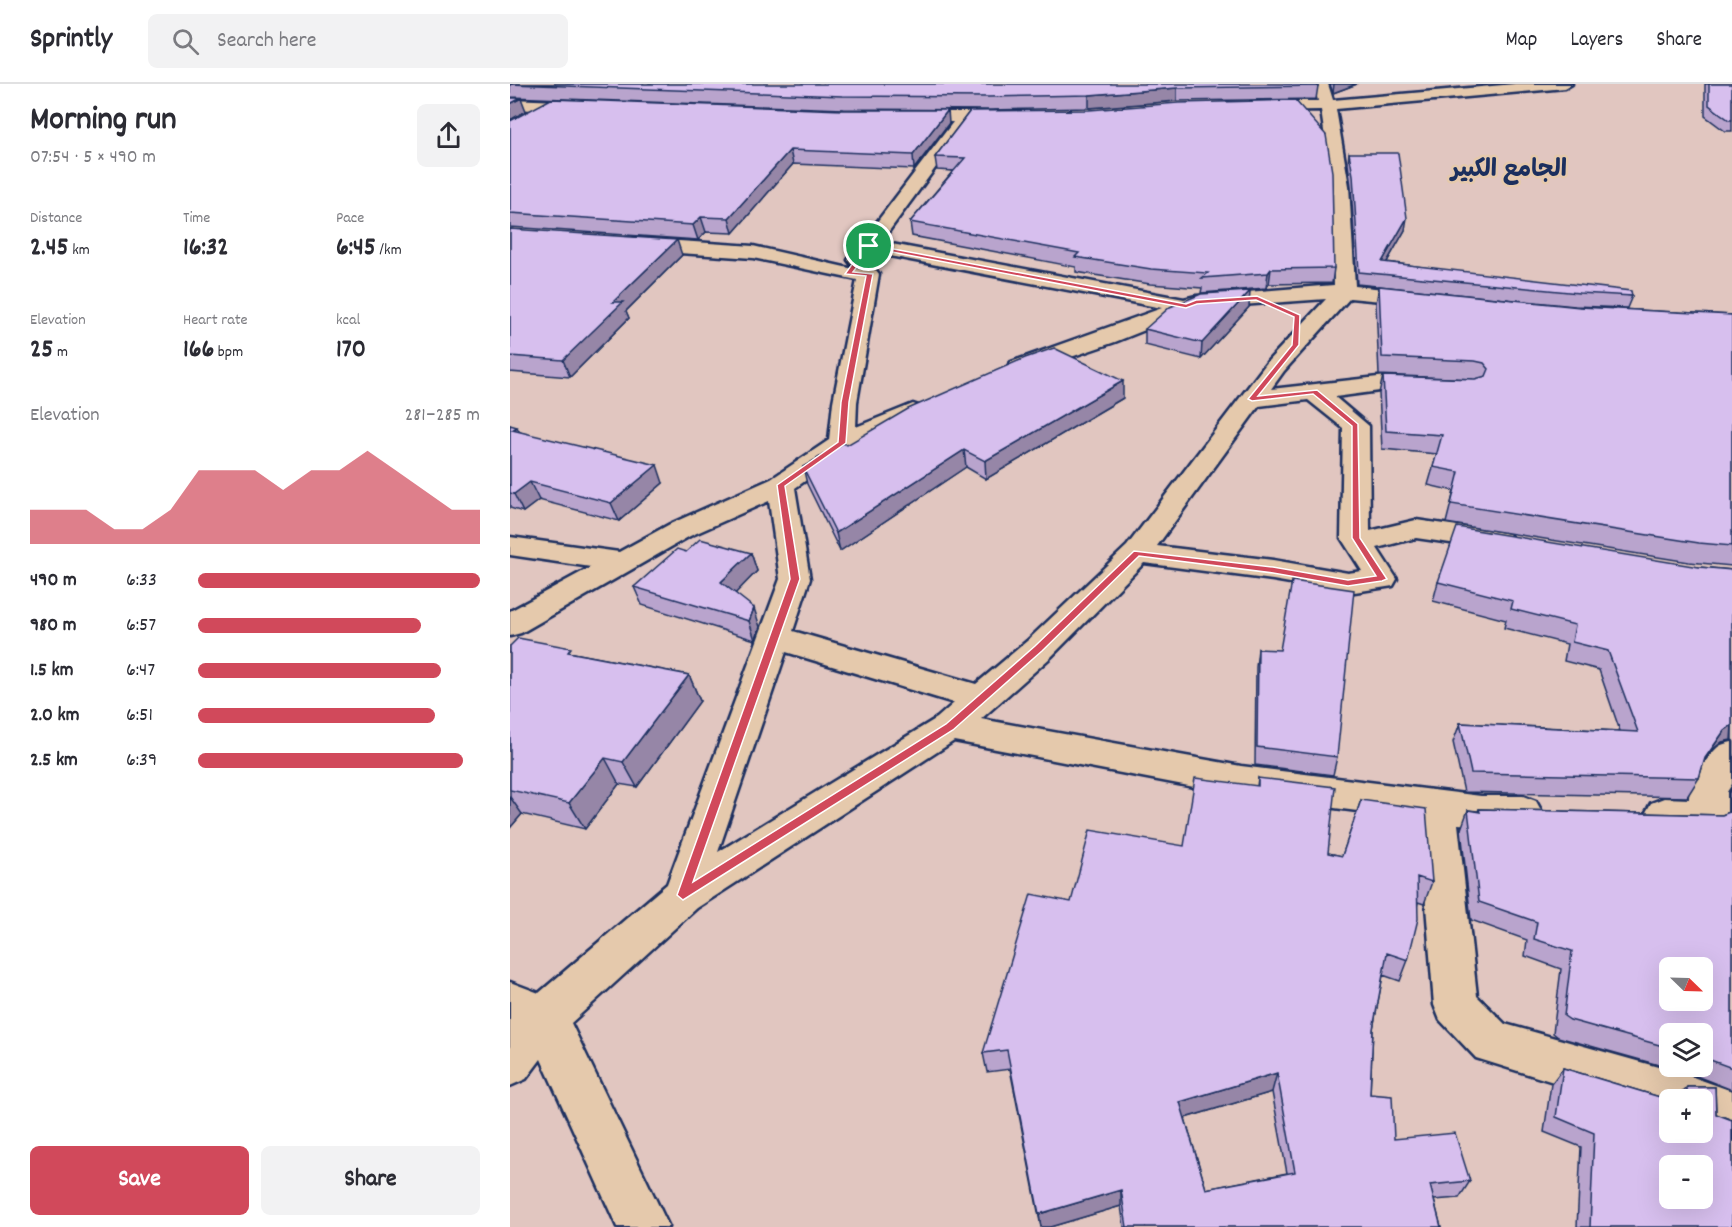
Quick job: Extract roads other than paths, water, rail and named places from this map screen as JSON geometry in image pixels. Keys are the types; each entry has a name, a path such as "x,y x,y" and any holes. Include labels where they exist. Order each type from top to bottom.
{"street":[{"path":"1235,107 1325,94 1565,84"},
{"path":"510,1063 527,1010 683,895 950,727 1039,649 1137,553 1252,399 1296,345 1345,291 1340,176 1325,94"},
{"path":"510,104 570,107 592,103"},
{"path":"526,121 551,106"},
{"path":"888,117 1023,117"},
{"path":"849,274 965,117"},
{"path":"612,242 753,252 849,274 870,274 845,402 842,443"},
{"path":"869,246 1186,306"},
{"path":"995,377 1196,302 1345,291 1448,302"},
{"path":"1257,298 1297,316 1296,345"},
{"path":"1252,399 1387,383 1446,387"},
{"path":"1137,553 1273,570 1348,583 1382,579 1356,538 1356,426 1314,392"},
{"path":"510,625 680,530 781,485 842,443 929,405"},
{"path":"683,895 795,579 781,485"},
{"path":"1359,543 1416,528 1528,546"},
{"path":"510,546 625,562"},
{"path":"775,637 982,699"},
{"path":"950,727 1241,781 1481,811 1553,813"},
{"path":"1636,814 1708,815 1708,789 1732,756"},
{"path":"1437,806 1456,1005 1492,1042 1659,1091"},
{"path":"527,1010 643,1227"},
{"path":"1713,1108 1732,1114"}],"district":[{"name":"الجامع الكبير","path":"1509,168"}]}
